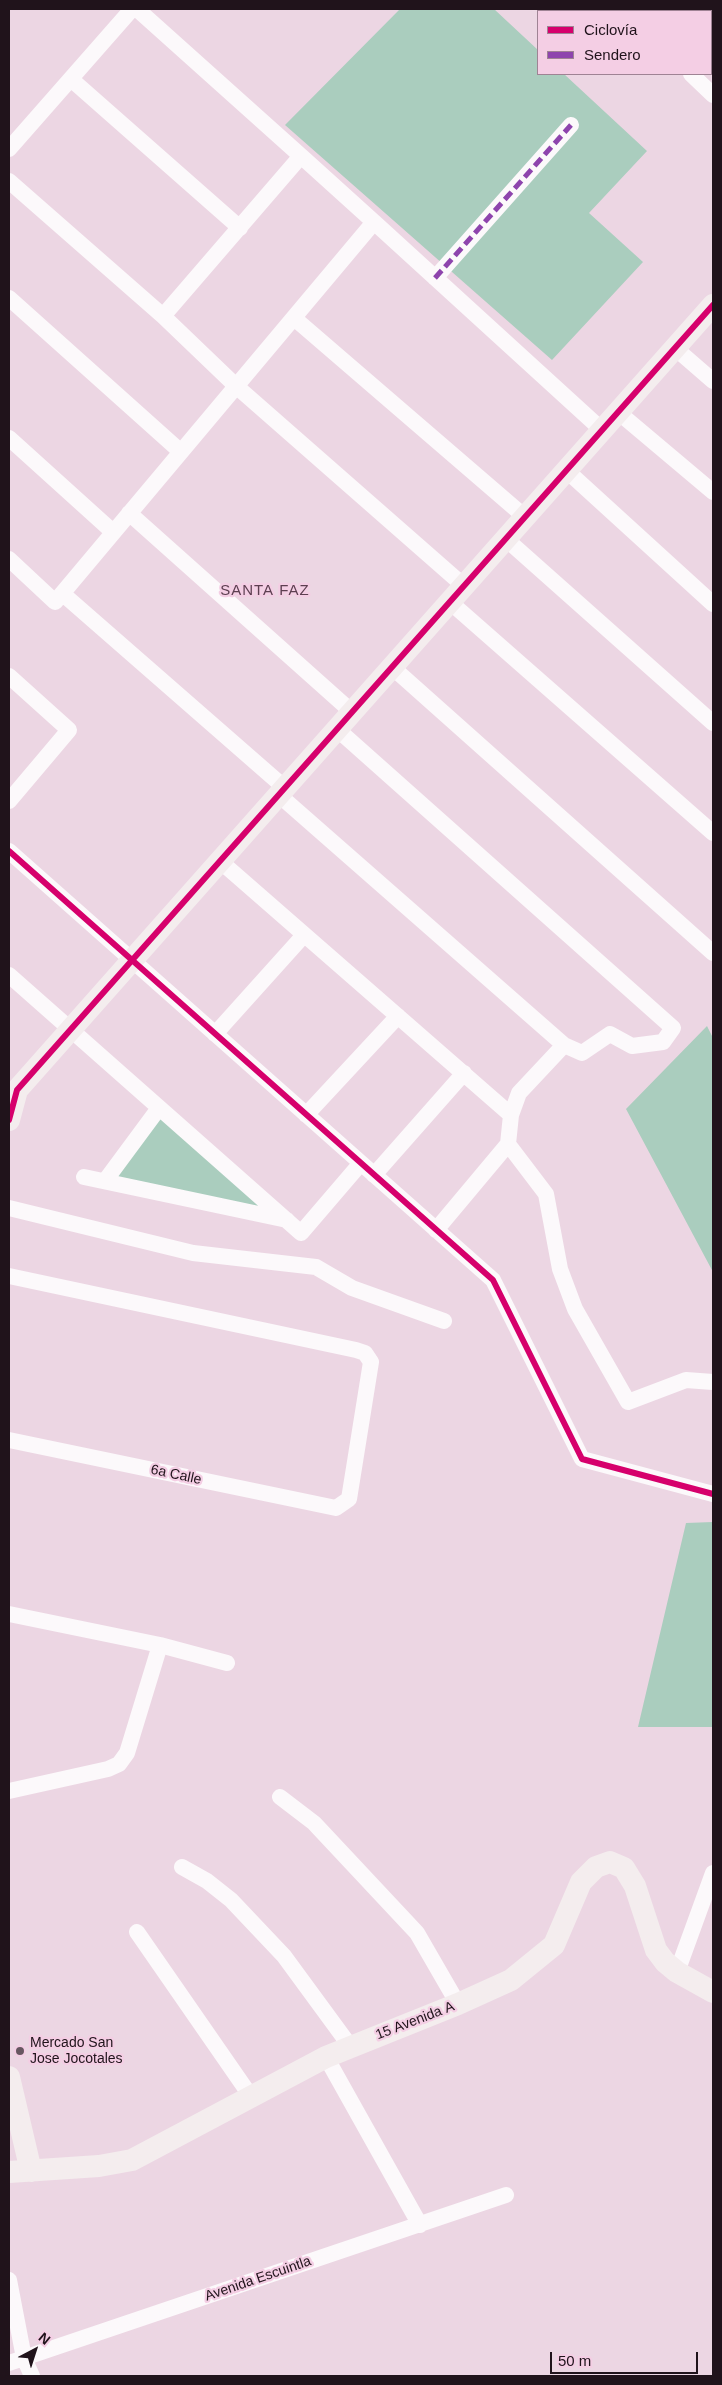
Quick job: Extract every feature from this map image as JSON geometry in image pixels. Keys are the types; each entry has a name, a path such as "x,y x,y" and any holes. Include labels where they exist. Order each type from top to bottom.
{"street":[{"path":"9,149 72,80 132,9"},
{"path":"137,9 602,430"},
{"path":"693,75 713,95"},
{"path":"72,80 240,228"},
{"path":"435,278 570,126"},
{"path":"163,316 301,156"},
{"path":"9,181 163,316 713,834"},
{"path":"9,559 55,602 374,222"},
{"path":"9,298 181,452"},
{"path":"9,1120 19,1078 70,1030 713,304"},
{"path":"294,318 525,517"},
{"path":"675,348 713,380"},
{"path":"618,412 713,492"},
{"path":"9,438 113,532"},
{"path":"566,470 713,604"},
{"path":"129,514 352,712"},
{"path":"506,539 713,723"},
{"path":"63,594 564,1045 582,1053 610,1034 632,1046 663,1042 673,1028 337,729"},
{"path":"392,667 713,953"},
{"path":"9,676 69,730 9,801"},
{"path":"9,851 493,1280 582,1459 713,1494"},
{"path":"220,861 512,1115"},
{"path":"215,1034 304,935"},
{"path":"9,975 301,1233 361,1163"},
{"path":"306,1115 398,1016"},
{"path":"436,1230 508,1144 512,1115 519,1093 564,1045"},
{"path":"374,1175 464,1073"},
{"path":"105,1181 158,1108"},
{"path":"508,1144 546,1194 560,1269 575,1309 628,1402 686,1380 713,1382"},
{"path":"84,1177 288,1220"},
{"path":"9,1208 193,1252 316,1266 352,1288 444,1321"},
{"name":"6a Calle","path":"9,1276 365,1353 371,1362 349,1499 343,1505 336,1508 9,1440"},
{"path":"9,1614 160,1645 227,1663"},
{"path":"9,1791 108,1769 120,1764 127,1753 160,1645"},
{"path":"280,1797 314,1823 417,1933 458,2004"},
{"name":"15 Avenida A","path":"9,2172 99,2166 132,2160 252,2098 326,2057 458,2004 510,1980 554,1946 581,1882 596,1867 610,1862 624,1868 635,1886 656,1950 665,1962 677,1972 713,1992"},
{"path":"182,1868 206,1881 243,1912 284,1956 350,2046"},
{"path":"677,1972 713,1873"},
{"path":"137,1932 252,2098"},
{"path":"326,2057 420,2225"},
{"path":"9,2077 31,2171"},
{"name":"Avenida Escuintla","path":"17,2360 506,2195"},
{"path":"9,2280 17,2360 32,2376"}],"green space":[{"path":"400,9 494,9 537,49 537,75 565,75 647,151 589,213 643,262 552,360 285,125"},
{"path":"707,1026 713,1038 713,1272 626,1109"},
{"path":"159,1108 288,1220 105,1181"},
{"path":"713,1522 713,1727 638,1727 686,1523"}],"marked path":[{"path":"435,278 571,125"}],"cycle path":[{"path":"9,1120 17,1090 713,305"},
{"path":"9,851 493,1280 582,1459 713,1494"}],"place":[{"name":"Mercado San Jose Jocotales","path":"20,2051"}],"district":[{"name":"SANTA FAZ","path":"265,591"}]}
